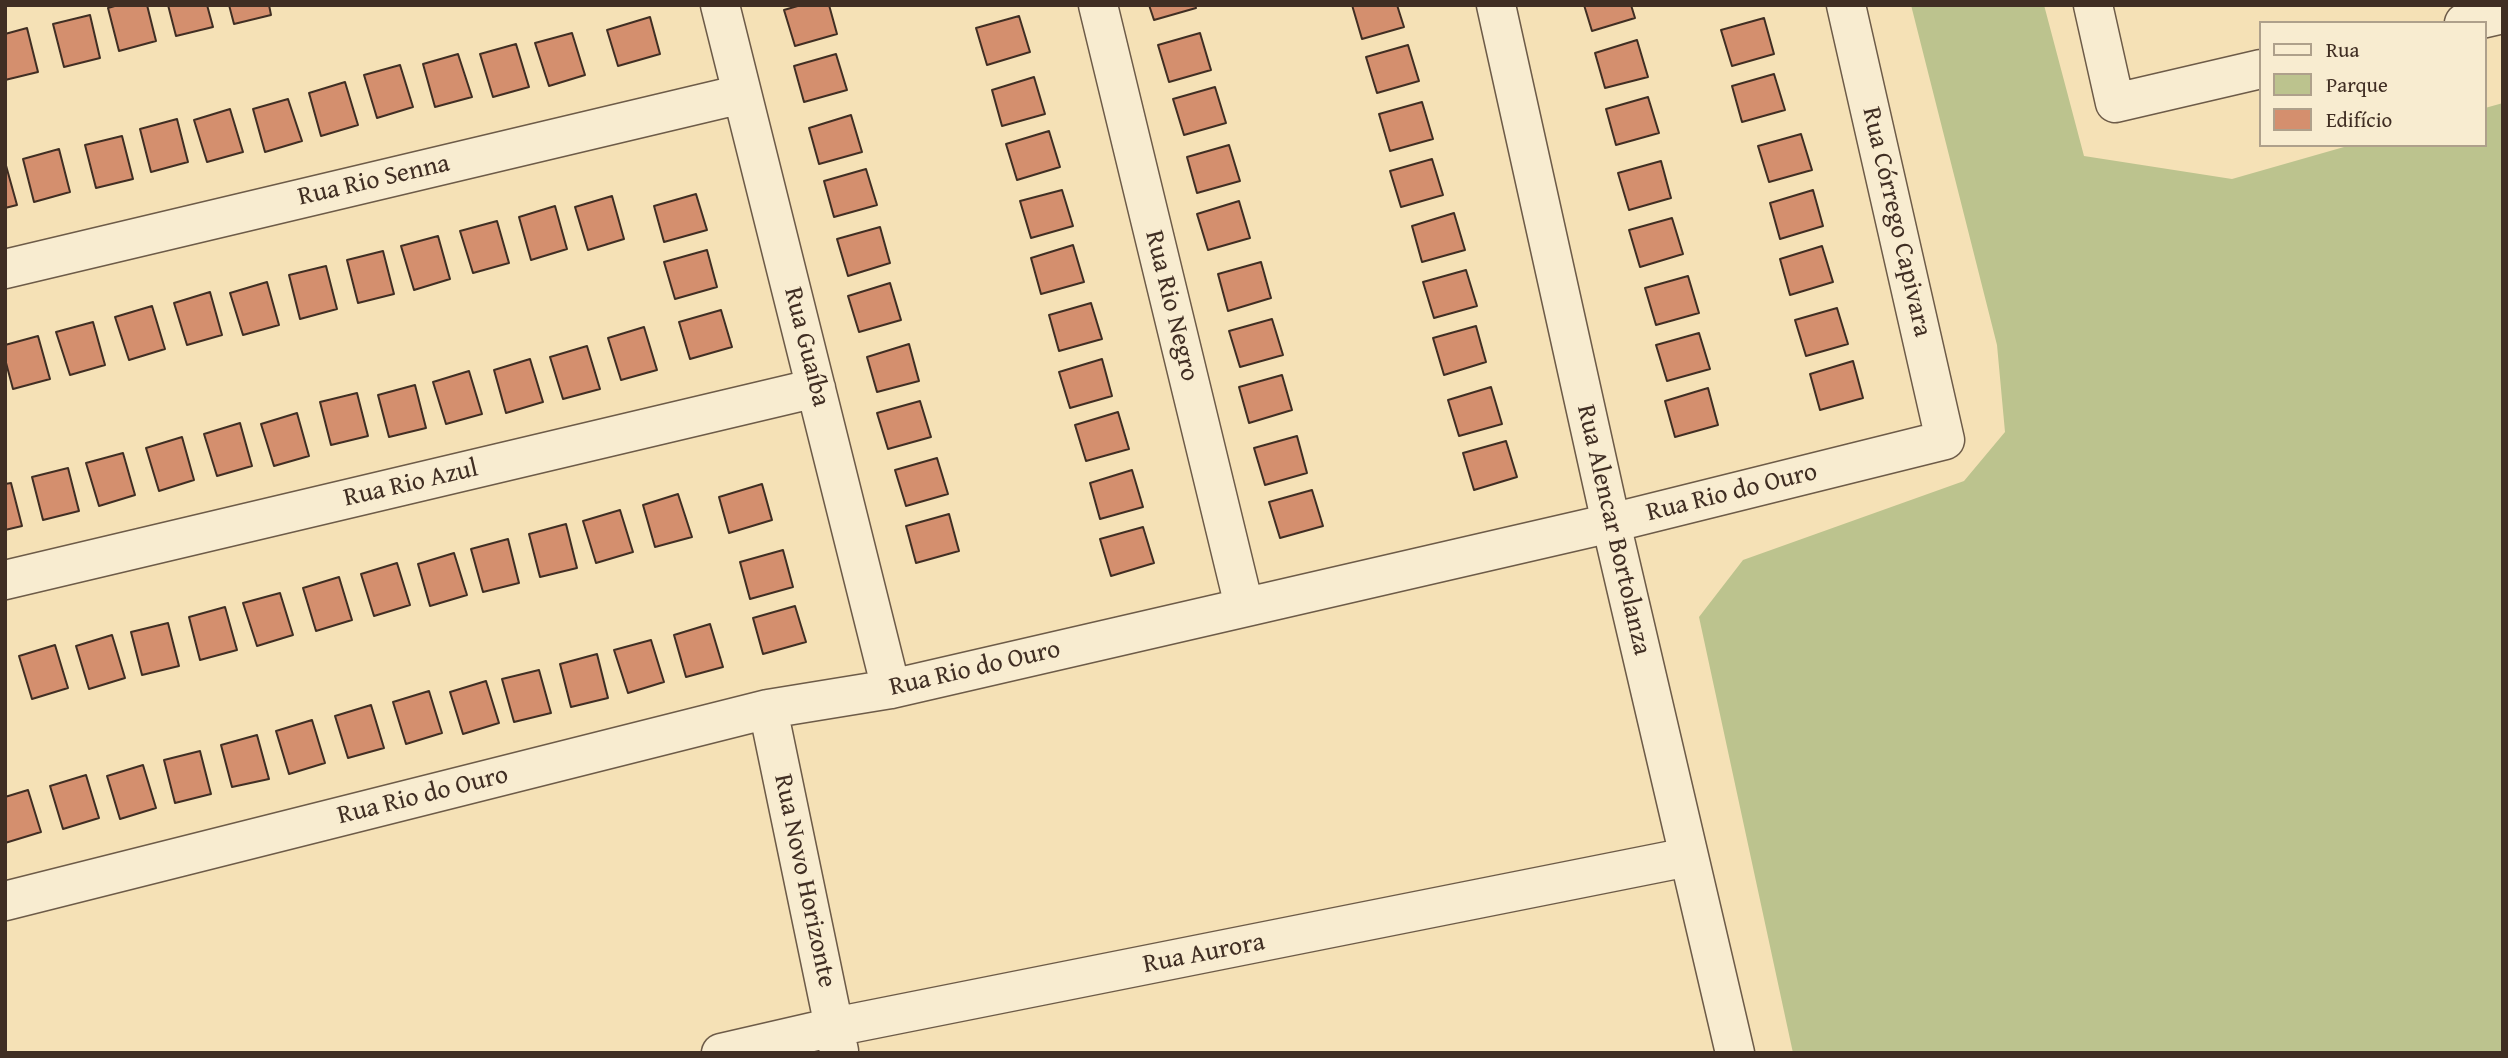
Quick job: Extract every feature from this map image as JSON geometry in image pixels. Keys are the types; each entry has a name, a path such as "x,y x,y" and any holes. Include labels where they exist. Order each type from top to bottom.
{"street":[{"name":"Rua Guaíba","path":"720,5 891,689"},
{"name":"Rua Rio Negro","path":"1098,5 1244,606"},
{"name":"Rua Alencar Bortolanza","path":"1496,5 1611,523 1735,1053"},
{"name":"Rua Córrego Capivara","path":"1846,5 1945,440"},
{"path":"2093,5 2115,103 2260,69"},
{"path":"2473,21 2503,14"},
{"name":"Rua Rio Senna","path":"5,269 743,94"},
{"name":"Rua Rio Azul","path":"5,580 816,388"},
{"name":"Rua Rio do Ouro","path":"5,901 768,709 891,689 1611,523 1945,440"},
{"name":"Rua Novo Horizonte","path":"768,709 837,1040"},
{"name":"Rua Aurora","path":"720,1053 837,1040 1688,857"}],"green space":[{"path":"1911,5 2044,5 2084,156 2232,179 2344,147 2487,147 2487,107 2503,103 2503,1053 1793,1053 1699,617 1743,560 1964,481 2005,432 1997,345"}],"building":[{"path":"118,5 147,5 156,41 119,51 108,8"},
{"path":"168,5 207,5 213,27 176,36"},
{"path":"229,5 269,5 271,15 234,24"},
{"path":"801,5 829,5 837,34 795,46 784,10"},
{"path":"1149,5 1195,5 1196,8 1154,20"},
{"path":"1352,5 1397,5 1404,27 1362,39"},
{"path":"1584,5 1631,5 1635,18 1592,31"},
{"path":"90,15 100,58 64,67 53,24"},
{"path":"1019,16 1030,52 987,65 976,28"},
{"path":"650,17 660,54 618,66 607,30"},
{"path":"1764,18 1774,54 1732,66 1721,30"},
{"path":"27,28 38,72 5,80 5,34"},
{"path":"572,33 585,75 549,86 535,43"},
{"path":"1200,33 1211,70 1169,82 1158,45"},
{"path":"1637,40 1648,77 1605,88 1595,53"},
{"path":"516,44 529,87 493,97 480,54"},
{"path":"1408,45 1419,81 1377,93 1366,57"},
{"path":"458,54 472,97 435,107 423,64"},
{"path":"836,54 847,90 804,102 794,66"},
{"path":"400,65 413,107 377,118 364,75"},
{"path":"1774,74 1785,110 1742,122 1732,86"},
{"path":"1034,77 1045,114 1002,126 992,90"},
{"path":"345,82 358,125 321,136 309,93"},
{"path":"1215,87 1226,123 1184,135 1173,99"},
{"path":"1648,97 1659,133 1616,145 1606,109"},
{"path":"288,99 302,141 265,152 253,109"},
{"path":"1422,102 1433,139 1390,151 1379,114"},
{"path":"230,109 243,152 207,162 194,120"},
{"path":"851,115 862,152 819,164 809,128"},
{"path":"177,119 188,162 151,172 140,129"},
{"path":"1049,131 1060,167 1017,180 1006,144"},
{"path":"1801,134 1812,170 1769,182 1758,146"},
{"path":"122,136 133,179 96,188 85,145"},
{"path":"1229,145 1240,181 1197,193 1187,157"},
{"path":"59,149 70,192 34,202 23,159"},
{"path":"1432,159 1443,195 1401,207 1390,171"},
{"path":"1661,161 1671,198 1629,210 1618,173"},
{"path":"5,162 17,205 5,208"},
{"path":"866,169 877,205 834,217 824,181"},
{"path":"1062,190 1073,226 1031,238 1020,201"},
{"path":"1813,190 1823,226 1780,239 1770,203"},
{"path":"696,194 707,230 664,242 654,206"},
{"path":"612,196 624,239 588,250 575,207"},
{"path":"1239,201 1250,238 1208,250 1197,214"},
{"path":"555,206 567,249 531,260 519,217"},
{"path":"1454,213 1465,250 1422,262 1412,226"},
{"path":"1672,218 1683,254 1640,267 1629,230"},
{"path":"497,221 509,263 473,273 460,231"},
{"path":"880,227 890,263 848,276 837,239"},
{"path":"438,236 450,279 414,290 401,246"},
{"path":"1073,245 1084,282 1041,294 1031,258"},
{"path":"1822,246 1833,282 1790,295 1780,259"},
{"path":"707,250 717,287 675,299 664,262"},
{"path":"383,251 394,294 358,303 347,260"},
{"path":"1261,262 1271,298 1228,311 1218,274"},
{"path":"326,266 337,309 300,319 289,275"},
{"path":"1466,270 1477,306 1434,318 1423,282"},
{"path":"1688,276 1699,313 1656,325 1645,288"},
{"path":"267,282 279,325 243,335 230,293"},
{"path":"890,283 901,320 859,332 848,296"},
{"path":"210,292 222,335 187,345 174,303"},
{"path":"1091,303 1102,339 1059,351 1049,315"},
{"path":"152,306 165,349 129,360 115,317"},
{"path":"1837,308 1848,344 1806,356 1795,320"},
{"path":"721,310 732,347 690,359 679,322"},
{"path":"1272,319 1283,355 1240,367 1229,331"},
{"path":"93,322 105,365 70,375 56,332"},
{"path":"1476,326 1486,362 1444,375 1433,338"},
{"path":"644,327 657,370 621,380 608,338"},
{"path":"1699,333 1710,369 1667,381 1656,345"},
{"path":"38,336 50,379 13,389 5,359 5,345"},
{"path":"909,344 919,381 877,392 867,357"},
{"path":"587,346 600,389 563,399 550,357"},
{"path":"530,359 543,402 506,413 494,370"},
{"path":"1102,359 1112,396 1070,408 1059,372"},
{"path":"1853,361 1863,398 1820,410 1810,374"},
{"path":"469,371 482,414 446,424 433,382"},
{"path":"1282,375 1292,410 1249,423 1239,387"},
{"path":"415,385 426,428 389,437 378,395"},
{"path":"1491,387 1502,424 1459,436 1448,400"},
{"path":"1708,388 1718,425 1675,437 1665,401"},
{"path":"357,393 368,436 331,445 320,402"},
{"path":"920,401 931,437 888,449 877,413"},
{"path":"1118,412 1129,449 1086,461 1075,425"},
{"path":"297,413 309,456 274,466 261,424"},
{"path":"240,423 252,466 217,476 204,434"},
{"path":"1297,436 1307,473 1265,485 1254,448"},
{"path":"182,437 194,480 159,491 146,448"},
{"path":"1506,441 1517,477 1474,490 1463,453"},
{"path":"123,453 135,495 99,506 86,463"},
{"path":"937,458 948,494 906,506 895,470"},
{"path":"68,468 79,511 43,520 32,477"},
{"path":"1132,470 1143,507 1100,519 1090,483"},
{"path":"11,483 22,526 5,530 5,484"},
{"path":"762,484 772,520 729,533 719,497"},
{"path":"1312,490 1323,526 1280,538 1269,502"},
{"path":"678,494 692,537 655,547 643,505"},
{"path":"620,510 633,552 596,563 583,521"},
{"path":"949,514 959,551 916,563 906,526"},
{"path":"566,524 577,568 540,577 529,534"},
{"path":"1143,527 1154,563 1111,576 1100,539"},
{"path":"508,539 519,583 483,592 471,549"},
{"path":"783,550 793,587 750,599 740,562"},
{"path":"454,553 467,595 430,606 418,564"},
{"path":"397,563 410,605 374,616 361,574"},
{"path":"339,577 352,620 316,631 303,588"},
{"path":"280,593 293,635 257,646 243,603"},
{"path":"795,606 806,642 763,654 753,618"},
{"path":"225,607 237,650 200,660 189,617"},
{"path":"168,623 179,666 142,675 131,632"},
{"path":"710,624 723,667 686,677 674,635"},
{"path":"112,635 125,678 89,689 76,646"},
{"path":"651,640 664,682 628,693 614,650"},
{"path":"55,645 68,688 32,699 19,656"},
{"path":"597,654 608,698 571,707 560,664"},
{"path":"539,670 551,713 514,722 502,679"},
{"path":"486,681 499,723 463,734 450,692"},
{"path":"429,691 442,733 406,744 393,702"},
{"path":"371,705 384,748 348,758 335,716"},
{"path":"312,720 325,763 289,774 276,731"},
{"path":"257,735 269,779 232,787 221,745"},
{"path":"200,751 211,794 175,803 164,760"},
{"path":"143,765 156,808 120,819 107,776"},
{"path":"86,775 99,818 63,829 50,786"},
{"path":"28,790 41,832 5,843 5,797"}]}
